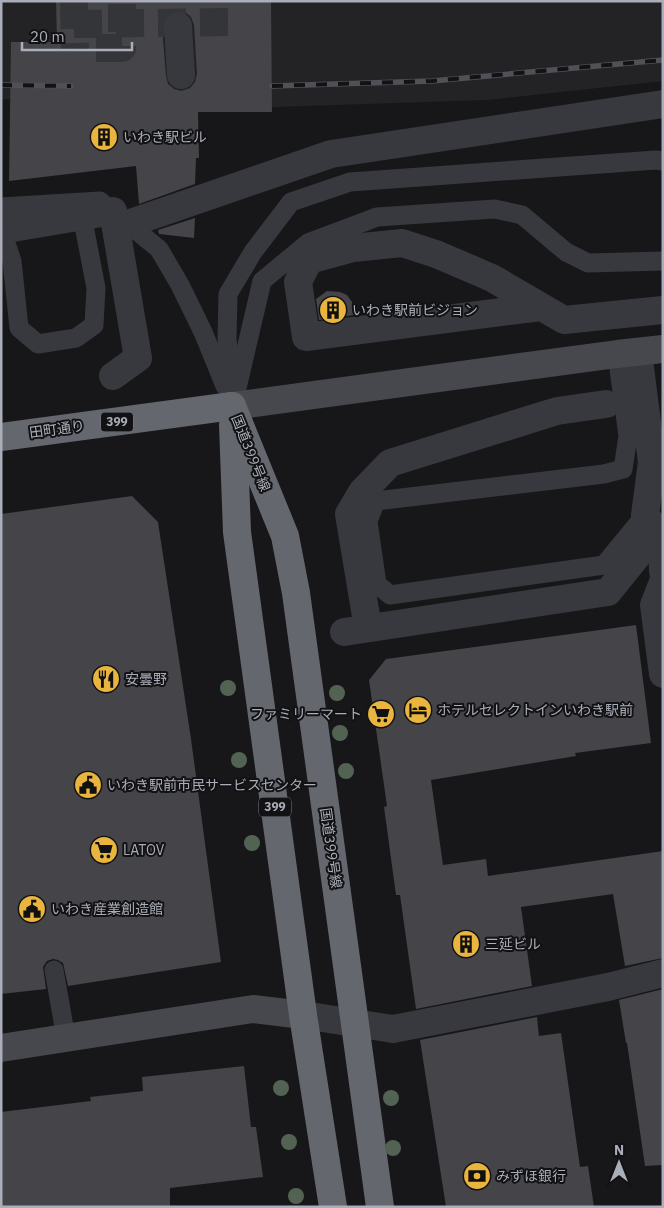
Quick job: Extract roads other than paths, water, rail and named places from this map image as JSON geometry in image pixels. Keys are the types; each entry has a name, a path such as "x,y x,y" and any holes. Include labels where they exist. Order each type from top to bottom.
{"highway":[{"name":"田町通り","path":"1,437 232,406"},
{"name":"国道399号線","path":"232,406 237,532 303,1015 333,1207"},
{"name":"国道399号線","path":"232,406 285,536 289,555 296,593 380,1207"}],"street":[{"path":"178,26 181,75"},
{"path":"122,226 331,154 663,104"},
{"path":"1,230 113,211 122,226 138,358 113,376"},
{"path":"541,307 306,337 298,282 309,260 353,248 402,242 492,278 564,320 663,310"},
{"path":"232,406 639,352 652,462 645,514 662,538 663,571"},
{"path":"606,404 557,411 390,463 362,492 348,514 356,630 608,592 650,540 662,538"},
{"path":"663,582 654,605 663,674"},
{"path":"1,1048 253,1009 393,1029 608,987 663,973"}],"lane":[{"path":"232,406 227,338 228,294 254,252 291,202 350,182 663,161"},
{"path":"1,207 100,201 122,226 159,249 180,285 203,332 232,406"},
{"path":"1,230 12,261 19,328 38,344 76,338 94,325 96,288 79,202"},
{"path":"232,406 262,281 308,243 377,217 495,209 522,215 566,252 588,263 663,261"},
{"path":"639,352 623,469 604,474 376,501 368,521 377,584 390,595 604,565 645,514"},
{"path":"54,970 66,1038"}],"tunnel":[{"path":"74,1 75,51"},
{"path":"96,48 122,48 122,1"},
{"path":"74,24 230,22"}],"railway":[{"path":"272,86 432,81 663,60"},
{"path":"1,85 71,86"}],"place":[{"name":"いわき駅ビル","path":"104,137"},
{"name":"いわき駅前ビジョン","path":"333,310"},
{"name":"安曇野","path":"106,679"},
{"name":"ホテルセレクトインいわき駅前","path":"418,710"},
{"name":"ファミリーマート","path":"381,714"},
{"name":"いわき駅前市民サービスセンター","path":"88,785"},
{"name":"LATOV","path":"104,850"},
{"name":"いわき産業創造館","path":"32,909"},
{"name":"三延ビル","path":"466,944"},
{"name":"みずほ銀行","path":"477,1176"}]}
